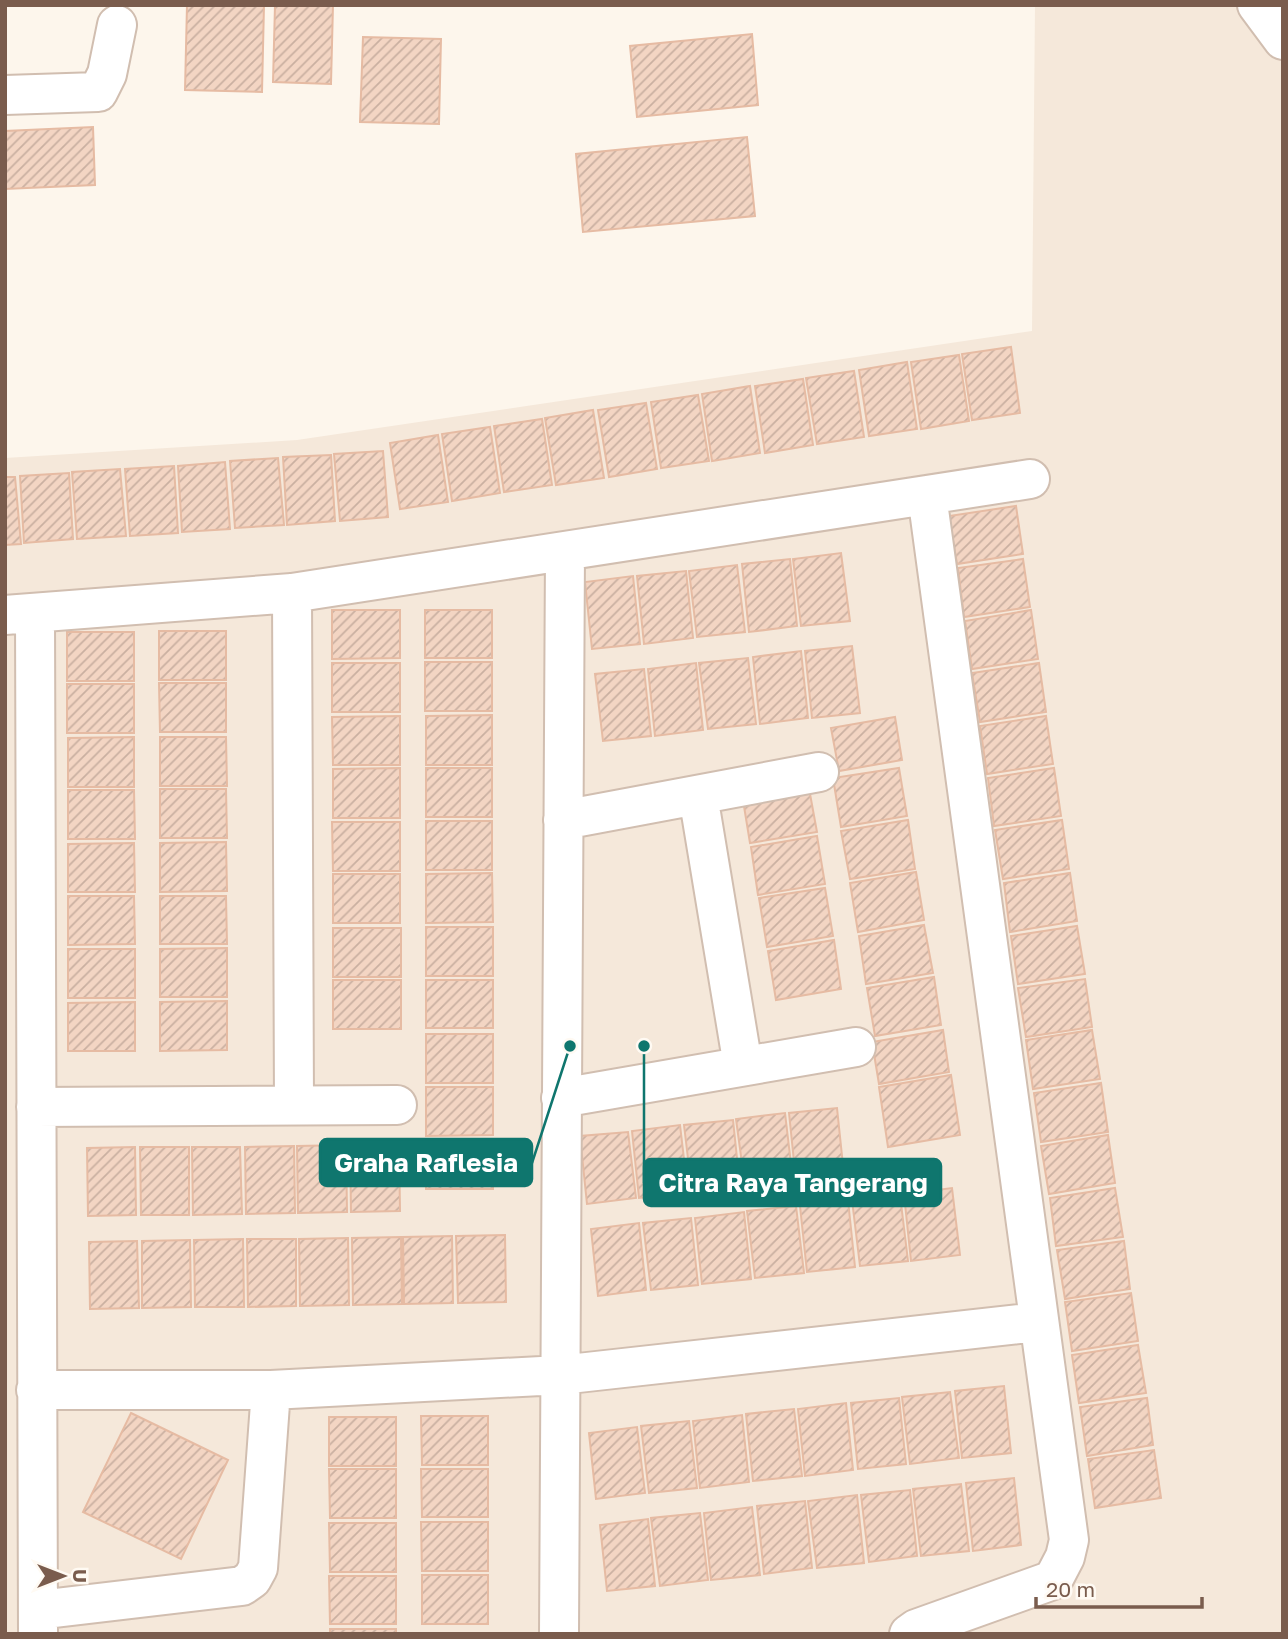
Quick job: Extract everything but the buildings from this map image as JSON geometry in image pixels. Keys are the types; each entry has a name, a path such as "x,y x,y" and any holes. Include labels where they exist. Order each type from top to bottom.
{"street":[{"path":"1257,5 1283,40"},
{"path":"5,95 98,92 107,74 117,24"},
{"path":"271,1390 258,1568 252,1579 242,1586 38,1622 21,1543 36,1390 21,1245 36,1107 20,964 20,614 292,593 1030,478"},
{"path":"902,1632 1053,1580 1065,1557 1069,1540 927,495"},
{"path":"559,1634 565,552"},
{"path":"292,593 294,1105"},
{"path":"563,820 819,772"},
{"path":"698,795 743,1066"},
{"path":"561,1098 856,1047"},
{"path":"36,1107 397,1105"},
{"path":"36,1390 271,1390 560,1375 1038,1322"}],"shaded area":[{"path":"1035,5 1283,5 1283,1634 5,1634 5,458 297,440 1032,331"}],"place":[{"name":"Graha Raflesia","path":"570,1046"},
{"name":"Citra Raya Tangerang","path":"644,1046"}]}
